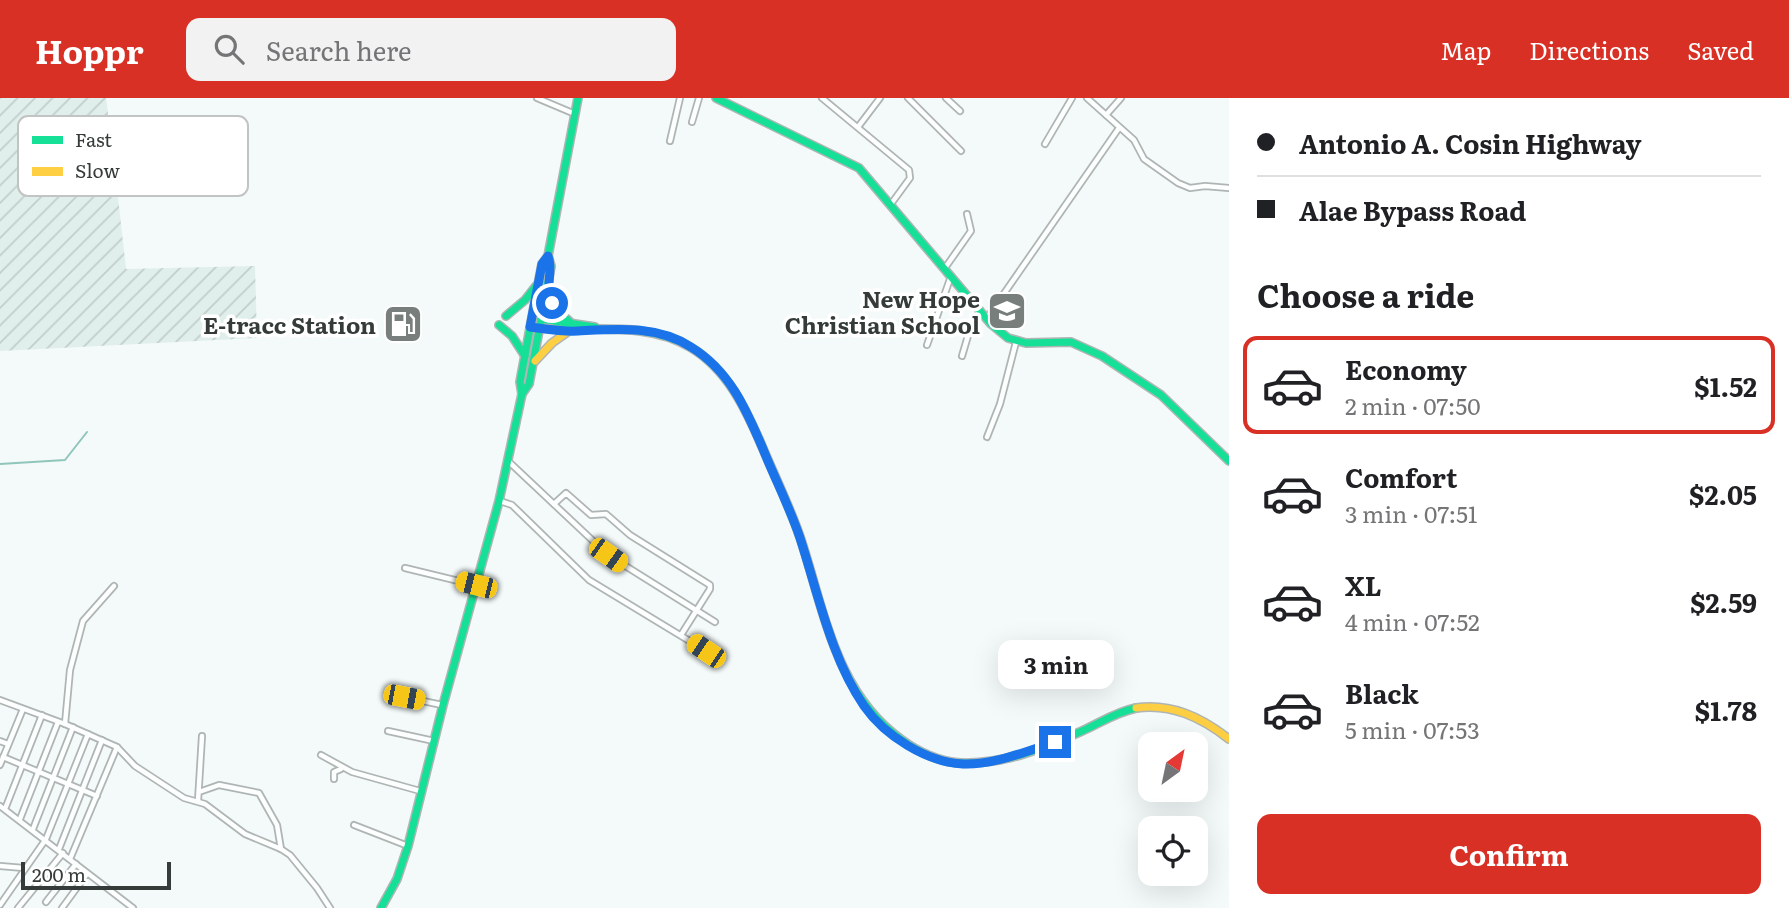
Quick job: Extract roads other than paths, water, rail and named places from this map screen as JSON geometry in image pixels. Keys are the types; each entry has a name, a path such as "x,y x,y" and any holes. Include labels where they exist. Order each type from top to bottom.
{"main road":[{"path":"381,908 397,879 408,846 443,705 499,501 522,394 520,382 538,284 542,264 548,256 578,98"},
{"path":"716,98 855,165 999,331 1016,342 1064,341 1079,344 1102,356 1161,395 1229,461"},
{"path":"522,394 529,384 547,290 551,266 548,256"},
{"path":"506,316 525,300 538,284"},
{"path":"547,290 556,309 569,326"},
{"path":"532,318 540,324"},
{"path":"530,327 540,324 652,332 692,347 728,380 748,415 795,526 829,631 855,689 876,720 900,740 937,758 954,763 976,763 1055,742 1125,711 1144,706 1189,713 1208,722 1229,740"},
{"path":"499,325 512,336 524,356"},
{"path":"533,363 569,326"}],"street":[{"path":"537,98 575,114"},
{"path":"670,141 680,98"},
{"path":"692,122 699,98"},
{"path":"822,98 910,173 910,178 891,204"},
{"path":"858,127 880,98"},
{"path":"908,98 961,152"},
{"path":"946,98 960,111"},
{"path":"1045,144 1072,98"},
{"path":"1087,98 1134,140 1144,159 1178,183 1190,188 1229,188"},
{"path":"1106,116 1121,98"},
{"path":"986,318 1119,128"},
{"path":"945,268 971,231 967,214"},
{"path":"927,345 952,276"},
{"path":"962,356 970,329 981,309"},
{"path":"987,437 1000,404 1016,342"},
{"path":"508,461 608,555 715,622"},
{"path":"554,504 567,493 591,515 609,515 630,535 708,583 710,589 681,635"},
{"path":"499,501 512,505 589,580 706,651"},
{"path":"405,568 476,585"},
{"path":"65,724 70,670 80,628 89,612 114,586"},
{"path":"404,697 443,705"},
{"path":"0,700 73,727 117,747 138,767 184,798 211,807 245,834 281,849 317,888 330,908"},
{"path":"0,764 23,709"},
{"path":"42,715 24,765 3,807 134,908"},
{"path":"20,819 58,722"},
{"path":"33,829 73,727"},
{"path":"388,731 434,741"},
{"path":"0,907 46,839 88,734"},
{"path":"198,801 202,736"},
{"path":"18,908 61,851 102,740"},
{"path":"0,741 8,744"},
{"path":"70,859 117,747"},
{"path":"321,755 342,769 421,791"},
{"path":"3,757 97,796"},
{"path":"334,779 334,772 342,769"},
{"path":"199,792 219,785 258,793 276,825 281,849"},
{"path":"354,825 408,846"},
{"path":"46,902 76,864"},
{"path":"0,866 24,868"},
{"path":"62,908 87,874"}],"waterway":[{"path":"0,464 65,460 87,432"}],"place":[{"name":"New Hope Christian School","path":"1007,311"},
{"name":"E-tracc Station","path":"403,324"}]}
